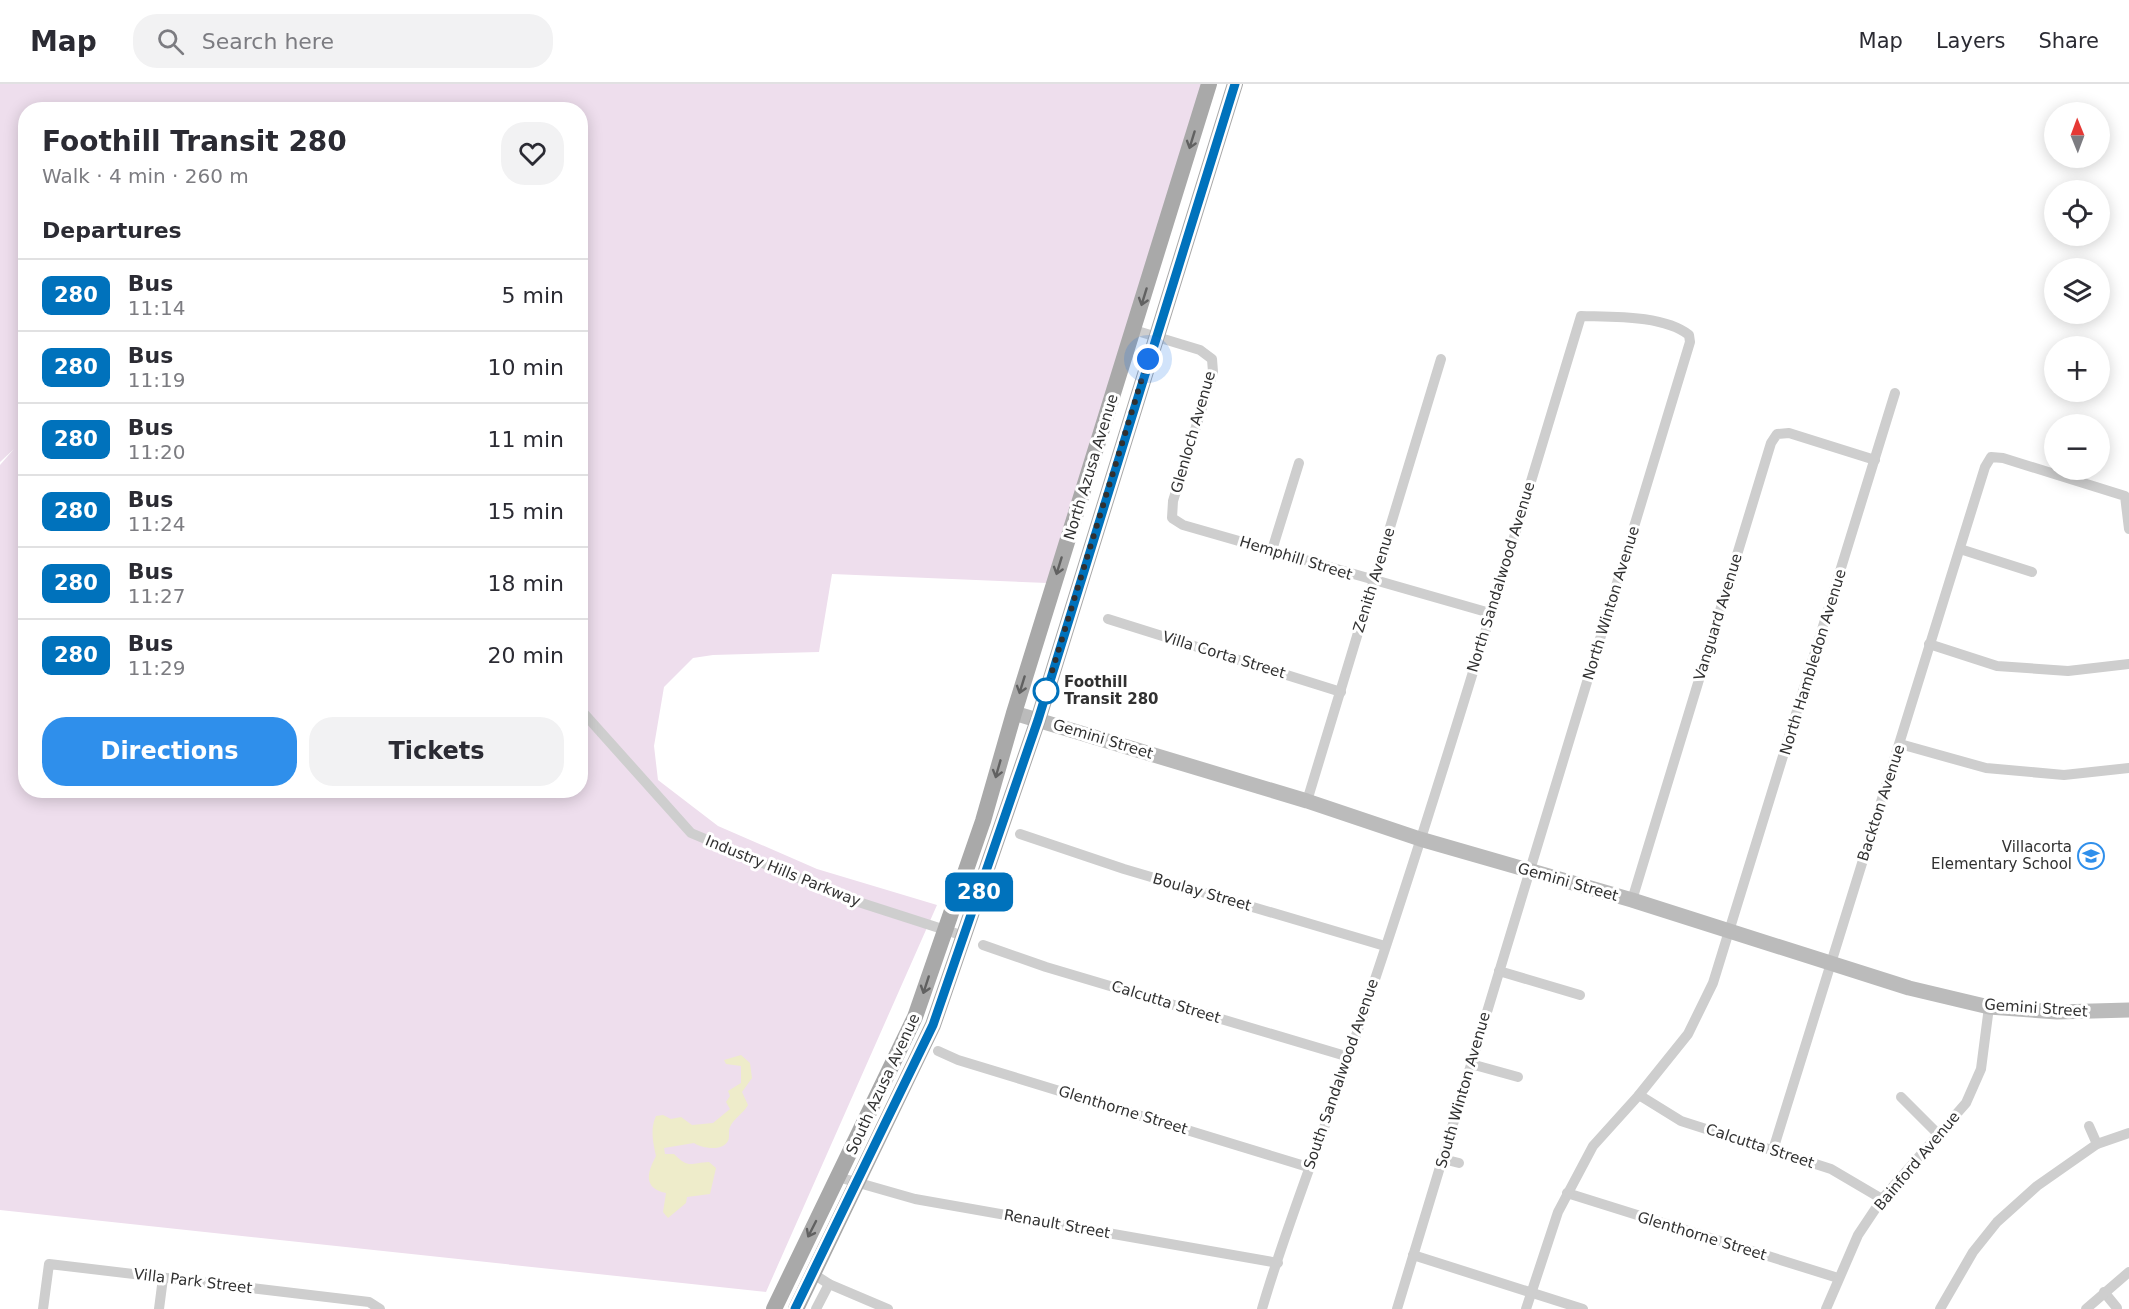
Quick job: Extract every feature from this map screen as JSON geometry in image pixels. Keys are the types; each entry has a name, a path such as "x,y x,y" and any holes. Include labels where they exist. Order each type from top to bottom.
{"main road":[{"name":"North Azusa Avenue","path":"1014,712 1209,84"},
{"name":"North Azusa Avenue","path":"1038,720 1235,84"},
{"path":"1050,597 1059,611 1061,644"},
{"name":"South Azusa Avenue","path":"774,1309 915,1017 983,821 1014,712"},
{"name":"South Azusa Avenue","path":"795,1309 858,1184 933,1025 1038,720"}],"street":[{"name":"North Sandalwood Avenue","path":"1420,839 1581,316 1636,318 1681,328 1689,334"},
{"name":"Glenloch Avenue","path":"1134,330 1200,350 1212,359 1213,372 1173,501 1172,518"},
{"name":"North Winton Avenue","path":"1529,871 1690,342 1689,334"},
{"name":"Zenith Avenue","path":"1307,801 1441,359"},
{"name":"North Hambledon Avenue","path":"1526,1309 1567,1193 1593,1146 1639,1095 1688,1034 1713,983 1895,393"},
{"name":"Vanguard Avenue","path":"1632,900 1771,443 1777,434 1789,433 1875,460"},
{"name":"Backton Avenue","path":"1773,1150 1985,467 1991,457 2002,458 2125,496 2129,529"},
{"path":"1272,550 1299,463"},
{"name":"Hemphill Street","path":"1172,518 1183,525 1374,582 1490,613"},
{"path":"1960,549 2032,572"},
{"name":"Villa Corta Street","path":"1108,619 1341,692"},
{"path":"1929,644 1997,666 2068,671 2129,664"},
{"name":"Gemini Street","path":"1014,712 1307,801 1420,839 1632,900 1909,988 1989,1007 2057,1012 2129,1010"},
{"name":"Industry Hills Parkway","path":"588,718 691,833 846,898 964,936"},
{"path":"1900,744 1986,768 2064,775 2129,768"},
{"name":"Boulay Street","path":"1020,834 1124,869 1385,946"},
{"name":"South Sandalwood Avenue","path":"1262,1309 1308,1167 1349,1057 1420,839"},
{"name":"South Winton Avenue","path":"1397,1309 1529,871"},
{"name":"Calcutta Street","path":"983,945 1046,967 1349,1057"},
{"path":"1499,971 1580,994"},
{"name":"Bainford Avenue","path":"1826,1309 1858,1235 1882,1199 1937,1133 1966,1103 1981,1069 1989,1007"},
{"name":"Glenthorne Street","path":"938,1051 958,1060 1308,1167"},
{"path":"1471,1064 1518,1077"},
{"name":"Calcutta Street","path":"1639,1095 1681,1121 1831,1169 1882,1199"},
{"path":"1900,1097 1937,1133"},
{"path":"2089,1126 2097,1144"},
{"path":"1940,1309 1967,1261 1997,1222 2037,1186 2097,1144 2129,1133"},
{"path":"1443,1159 1459,1163"},
{"name":"Renault Street","path":"838,1177 915,1199 1278,1263"},
{"name":"Glenthorne Street","path":"1567,1193 1838,1278"},
{"path":"1413,1255 1583,1309"},
{"name":"Villa Park Street","path":"43,1309 49,1264 369,1302 380,1309"},
{"path":"2086,1309 2129,1272"},
{"path":"812,1273 829,1284 888,1309"},
{"path":"159,1309 163,1278"},
{"path":"816,1309 829,1284"},
{"path":"2104,1292 2117,1308"}],"shaded area":[{"path":"0,84 1204,84 1047,583 832,574 819,652 713,655 693,658 664,687 654,746 658,780 718,826 817,869 937,905 766,1292 0,1210 0,465 14,449 0,462"},
{"path":"741,1055 750,1063 752,1078 742,1092 748,1105 729,1129 728,1141 716,1148 694,1143 664,1148 665,1154 674,1154 687,1163 709,1162 716,1168 710,1194 687,1197 686,1203 668,1218 663,1212 666,1193 653,1188 649,1179 656,1156 653,1131 656,1116 663,1115 671,1119 681,1117 692,1125 713,1123 730,1109 726,1102 730,1096 728,1091 741,1083 741,1066 726,1064 724,1060"}],"bus line":[{"name":"280","path":"795,1309 858,1184 933,1025 1038,720 1235,84"}],"place":[{"name":"Foothill Transit 280","path":"1046,691"},
{"name":"Villacorta Elementary School","path":"2091,856"}],"route":[{"path":"1046,691 1148,359"}]}
